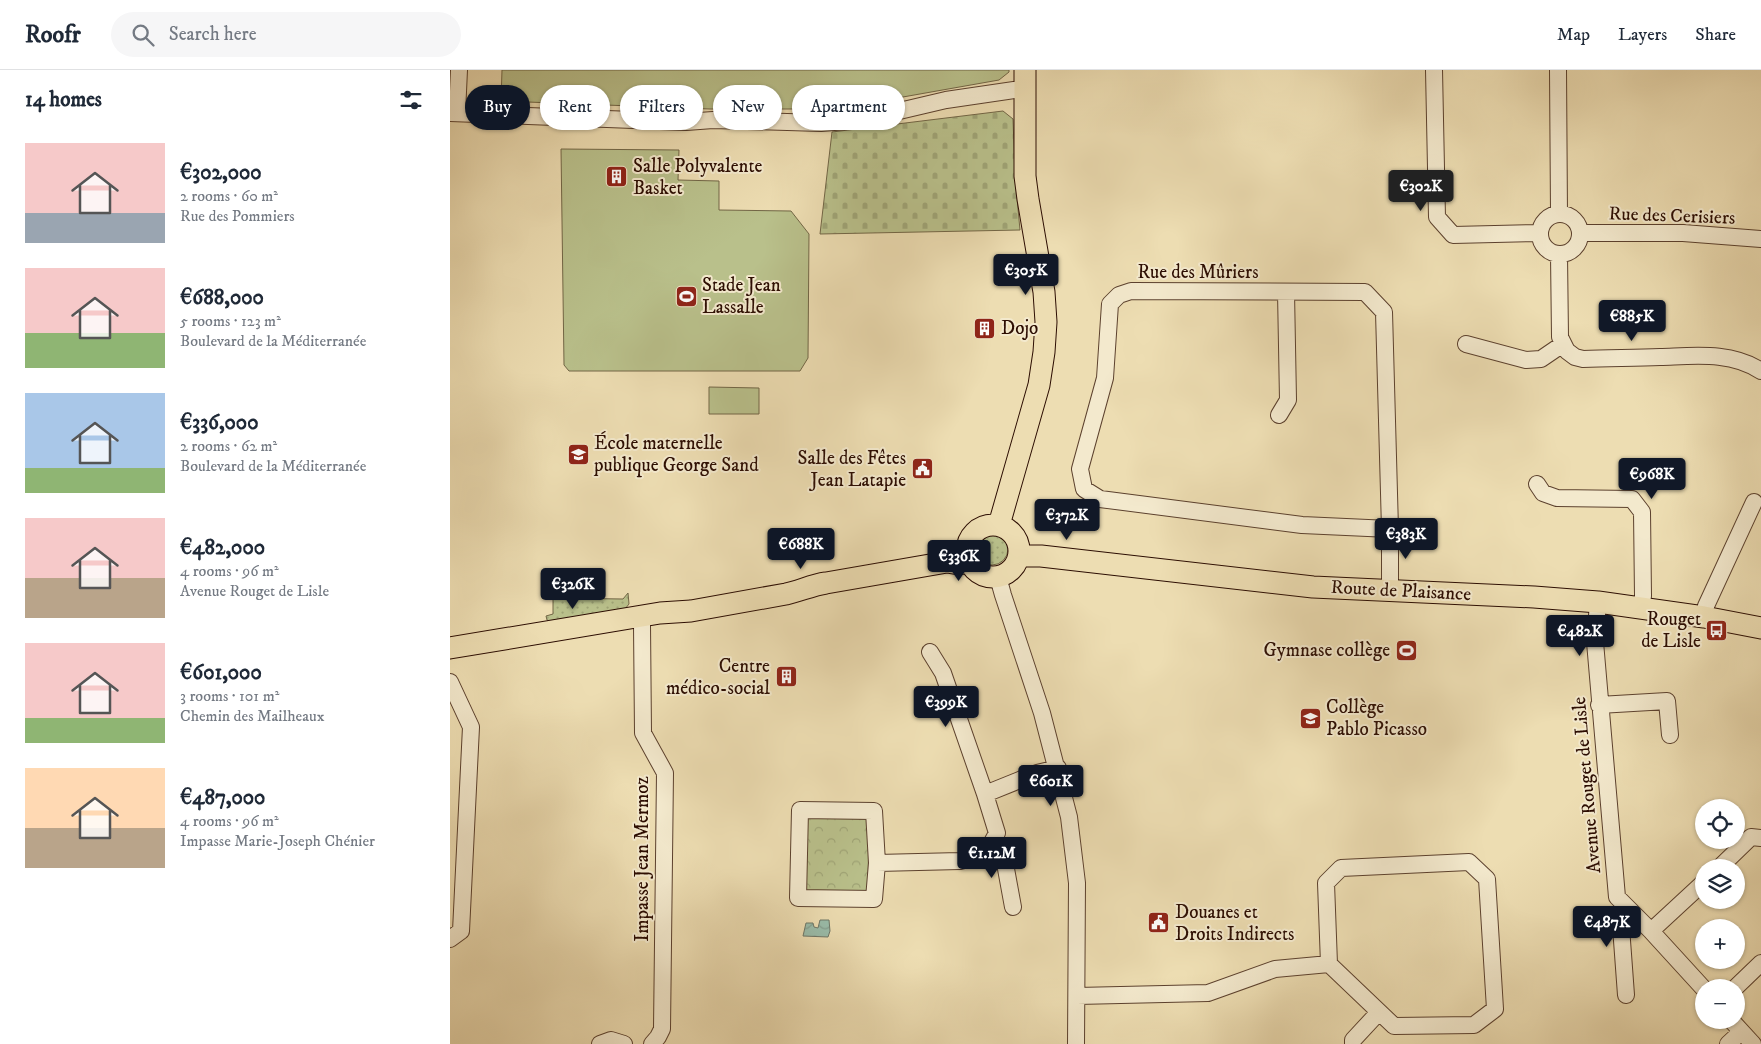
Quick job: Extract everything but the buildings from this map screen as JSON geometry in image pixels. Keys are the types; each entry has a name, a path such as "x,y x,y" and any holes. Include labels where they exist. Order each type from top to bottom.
{"main road":[{"path":"1000,526 1039,385 1046,322 1044,292 1026,184 1024,80"},
{"path":"987,525 1000,526 1012,533 1018,548 1014,567 1010,571 998,576 983,575 974,570 968,555 969,540 976,531 987,525"},
{"name":"Route de Plaisance","path":"1018,548 1041,556 1313,587 1534,597 1598,602 1704,617 1761,628"},
{"path":"450,648 640,616 675,611 691,611 786,594 809,586 947,562 968,555"}],"street":[{"path":"460,70 454,113 686,122 713,120 821,123 847,121 946,100 1014,90 1024,80"},
{"path":"1434,70 1437,217 1453,235 1540,233"},
{"path":"1558,70 1559,214"},
{"path":"1559,214 1572,217 1580,227 1581,233 1580,240 1572,251 1558,255 1547,250 1543,245 1540,233 1541,227 1548,218 1559,214"},
{"name":"Rue des Cerisiers","path":"1581,233 1683,233 1761,239"},
{"path":"1558,255 1560,337 1567,351 1575,357 1583,359 1720,357 1744,363 1761,371"},
{"name":"Rue des Mûriers","path":"1390,529 1302,525 1109,501 1100,499 1084,489 1080,469 1105,378 1110,304 1119,295 1131,291 1366,292 1384,312 1390,529 1390,591"},
{"path":"1279,415 1288,400 1286,292"},
{"path":"1466,344 1526,360 1541,358 1563,344"},
{"path":"1537,484 1543,493 1557,498 1632,499 1642,512 1643,596 1641,607"},
{"path":"1704,617 1706,606 1754,502"},
{"path":"998,576 1042,713 1070,817 1076,868 1076,1044"},
{"name":"Avenue Rouget de Lisle","path":"1598,602 1595,642 1599,705 1617,897 1695,979"},
{"name":"Impasse Jean Mermoz","path":"640,616 642,625 643,733 665,773 662,1029 652,1044"},
{"path":"877,862 960,861 985,855 997,833 943,673 930,652"},
{"path":"450,682 471,727 460,931 450,939"},
{"path":"1599,705 1667,694 1670,735"},
{"path":"985,794 1037,773 1058,768"},
{"path":"800,810 874,811 877,862 874,899 798,898 800,810"},
{"path":"1728,859 1751,837 1761,838"},
{"path":"994,839 1002,847 1013,906"},
{"path":"1469,862 1487,879 1495,1009 1474,1025 1394,1026 1329,964 1326,882 1341,868 1469,862"},
{"path":"1651,931 1695,890"},
{"path":"1626,995 1621,927 1632,912"},
{"path":"1076,996 1208,993 1275,969 1329,964"},
{"path":"1745,979 1761,964"},
{"path":"1353,1044 1352,1040 1379,1012"},
{"path":"1728,1044 1735,1029"},
{"path":"1739,1029 1753,1044"},
{"path":"600,1044 611,1040 624,1044"}],"green space":[{"path":"502,70 1009,70 999,80 905,97 905,85 792,85 792,109 782,109 782,85 713,85 713,109 710,109 703,109 703,85 620,85 620,106 610,105 610,85 540,85 540,102 530,102 530,85 502,85"},
{"path":"1003,111 1013,119 1015,177 1020,230 820,234 832,132 848,130 905,130 905,123"},
{"name":"Stade Jean Lassalle","path":"561,149 679,150 678,180 719,181 719,210 791,211 809,234 808,358 800,371 569,371 564,365"},
{"path":"709,387 759,388 759,414 709,414"},
{"path":"992,533 1004,537 1008,549 1004,561 992,565 980,561 976,549 980,537"},
{"path":"628,593 629,604 625,609 547,620 546,616 553,614 553,598 623,599"},
{"path":"807,818 869,818 868,891 805,892"}],"water":[{"path":"820,920 829,920 830,931 828,937 803,936 806,923 813,923 814,927 818,928"}],"place":[{"name":"Salle Polyvalente Basket","path":"617,177"},
{"name":"Stade Jean Lassalle","path":"686,296"},
{"name":"Dojo","path":"985,328"},
{"name":"École maternelle publique George Sand","path":"578,454"},
{"name":"Salle des Fêtes Jean Latapie","path":"922,469"},
{"name":"Rouget de Lisle","path":"1717,630"},
{"name":"Gymnase collège","path":"1406,650"},
{"name":"Centre médico-social","path":"786,677"},
{"name":"Collège Pablo Picasso","path":"1310,718"},
{"name":"Douanes et Droits Indirects","path":"1159,923"}]}
